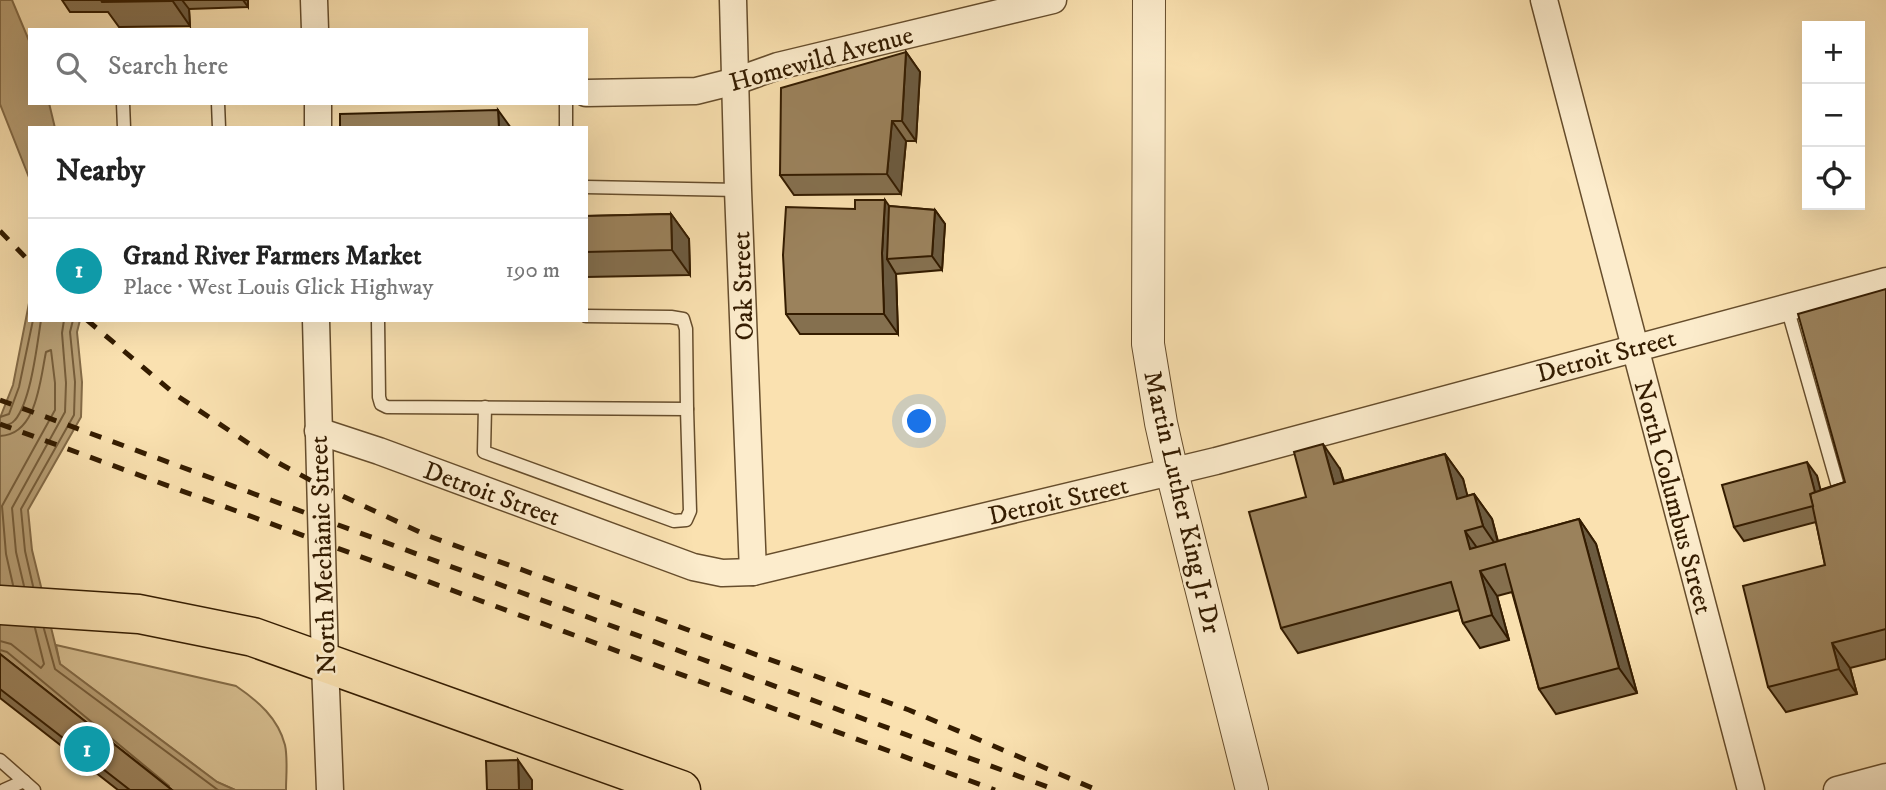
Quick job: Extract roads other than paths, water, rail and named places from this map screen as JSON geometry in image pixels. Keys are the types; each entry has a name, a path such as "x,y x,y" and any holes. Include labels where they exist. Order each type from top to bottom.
{"main road":[{"path":"0,605 139,614 253,637 681,790"}],"street":[{"path":"314,0 315,28"},
{"name":"Oak Street","path":"733,0 753,572"},
{"name":"Homewild Avenue","path":"588,93 696,91 778,66 1053,0"},
{"name":"Martin Luther King Jr Dr","path":"1149,0 1148,344 1172,472 1254,787"},
{"name":"North Columbus Street","path":"1544,0 1751,790"},
{"path":"318,105 318,126"},
{"name":"Detroit Street","path":"318,431 693,567 722,573 753,572 1172,472 1886,281"},
{"name":"North Mechanic Street","path":"316,322 330,790"},
{"path":"1838,790 1886,777"}],"lane":[{"path":"123,105 124,126"},
{"path":"218,105 219,126"},
{"path":"566,105 566,126"},
{"path":"588,187 738,190"},
{"path":"1787,307 1839,491"},
{"path":"485,407 484,452 674,521 686,520 690,511 686,329 683,319 588,316"},
{"path":"377,322 381,404 387,407 687,408"},
{"path":"0,760 29,785"},
{"path":"4,790 29,785"}],"water":[{"path":"0,0 12,0 28,38 28,105 49,105 55,126 28,126 28,175 0,104"},
{"path":"28,308 28,322 80,322 77,332 82,382 81,417 28,510 32,550 60,664 217,782 235,790 166,790 0,654 0,418 13,385"}],"railway":[{"path":"0,231 28,260"},
{"path":"89,322 176,395 275,461 321,486 426,535 909,710 1097,790"},
{"path":"0,400 1056,790"},
{"path":"0,424 995,790"}],"place":[{"name":"Grand River Farmers Market","path":"87,749"}]}
